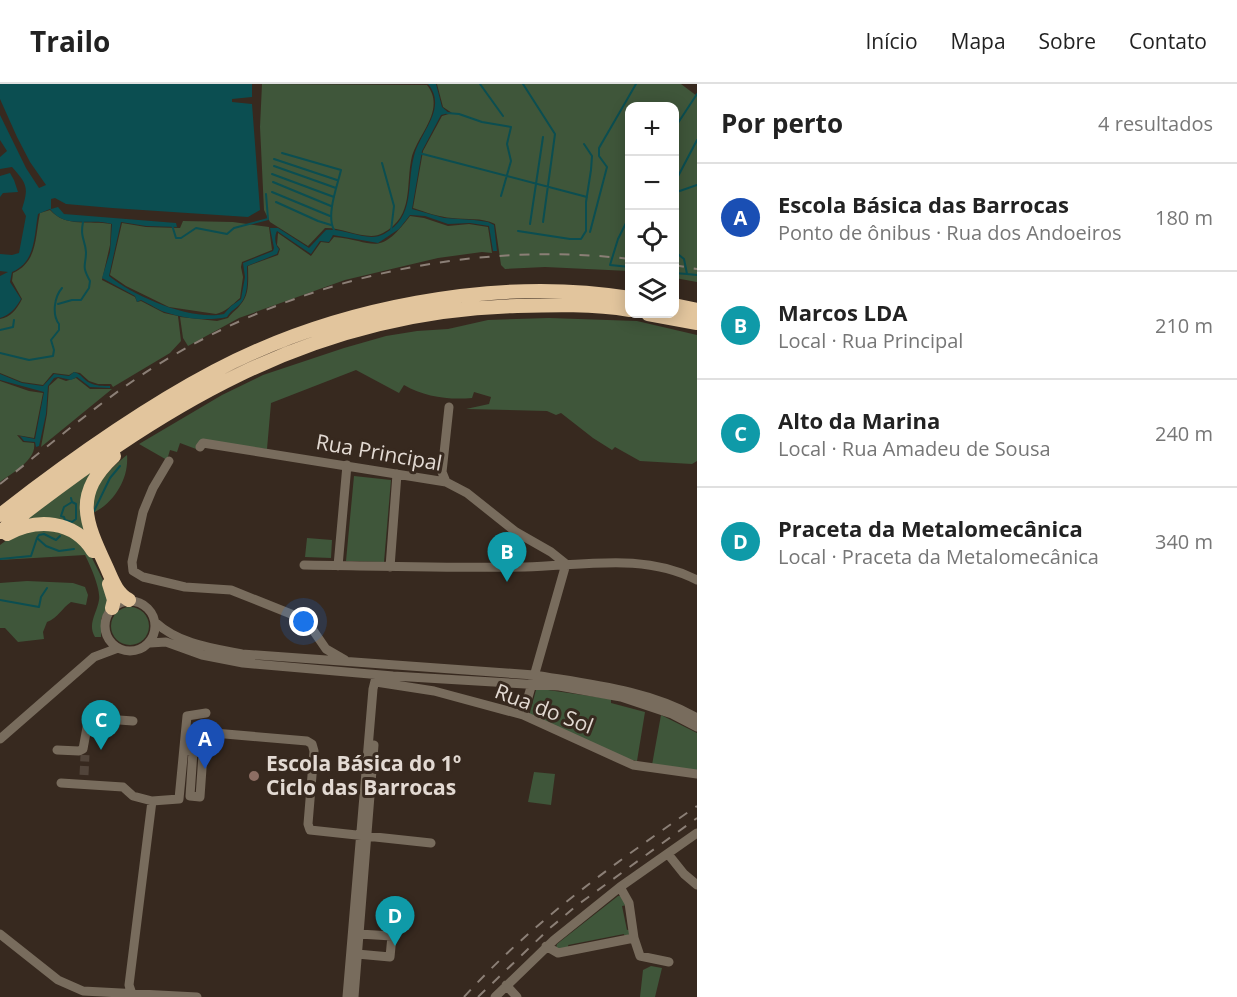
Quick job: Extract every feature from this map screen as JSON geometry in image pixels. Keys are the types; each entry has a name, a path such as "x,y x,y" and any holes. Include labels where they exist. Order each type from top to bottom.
{"highway":[{"path":"0,515 103,439 171,396 216,370 318,328 376,311 432,300 496,292 556,291 625,298"},
{"path":"0,532 60,486 136,434 223,382 273,358 324,339 434,312 496,306 555,304 625,310"},
{"path":"679,306 697,310"},
{"path":"670,318 697,323"},
{"path":"129,600 117,590 90,531 86,512 88,492 94,478 136,434"},
{"path":"0,537 18,528 39,523 72,530 89,544 96,557 113,592 112,608"}],"street":[{"path":"446,482 442,472 448,407"},
{"name":"Rua Principal","path":"201,447 203,443 446,482 467,494 516,532 551,552 566,564"},
{"path":"169,461 153,488 144,512 132,571 143,577 185,586 231,590 306,620 326,649 347,662"},
{"path":"338,566 347,465"},
{"path":"390,567 397,474"},
{"path":"304,565 527,567 592,562 648,565 674,571 697,580"},
{"path":"523,716 566,564"},
{"path":"118,648 107,636 105,619 112,608 120,602 129,600 141,602 152,612 155,622 154,634 150,643"},
{"path":"155,622 177,638 242,654 378,663 582,683 673,706 697,718"},
{"path":"0,739 94,657 107,636"},
{"path":"94,657 118,648 132,651 150,643 166,642 202,655 243,663 376,678 533,680"},
{"path":"347,997 378,700 376,678 378,663"},
{"name":"Rua do Sol","path":"376,678 434,691 523,716 633,765 697,774"},
{"path":"654,703 697,727"},
{"path":"189,751 187,716 206,713"},
{"path":"57,750 84,752 88,722 91,718 134,720"},
{"path":"61,783 83,780 123,787 133,796 152,801 179,799 189,751 195,735 202,732 307,741 312,744 314,751 309,830 431,843"},
{"path":"133,995 129,985 152,801"},
{"path":"495,997 546,946 620,887 697,833"},
{"path":"354,997 364,837"},
{"path":"668,854 684,874 697,885"},
{"path":"620,887 629,903 634,938 640,956 669,963"},
{"path":"0,934 58,980 83,991 197,997"},
{"path":"357,954 390,957 392,936 359,934"},
{"path":"546,946 558,953 634,938"},
{"path":"506,985 517,997"}],"green space":[{"path":"262,84 427,85 434,103 432,112 412,156 404,209 393,226 383,233 370,236 325,228 308,246 270,222 264,210 260,127"},
{"path":"437,84 681,84 697,96 697,282 679,279 679,102 625,102 625,271 545,267 505,269 501,265 495,224 479,220 442,217 413,208 423,151 442,116 452,113 443,107"},
{"path":"50,210 56,216 71,221 111,224 110,245 102,280 135,297 137,302 141,301 164,313 178,316 181,341 170,353 113,387 111,384 89,381 80,373 74,372 69,375 53,373 43,385 22,382 0,373 0,319 13,312 22,299 12,281 13,273 27,262 31,255 40,213"},
{"path":"410,216 448,226 469,224 488,227 492,253 482,252 438,258 345,280 239,318 188,346 183,338 180,317 217,321 228,318 238,308 247,291 248,266 278,255 280,249 277,245 278,233 311,256 321,242 329,243 334,237 376,244 383,242 391,238"},
{"path":"183,221 233,222 269,227 272,250 242,262 243,277 240,298 219,313 169,307 126,286 110,275 122,223 146,227 180,228"},
{"path":"549,318 637,321 697,335 697,461 692,464 640,461 615,447 612,450 561,413 556,415 547,411 466,409 489,404 491,397 474,392 472,398 437,397 404,385 399,393 356,370 271,403 267,449 200,441 196,449 180,443 177,452 170,450 167,460 139,444 222,395 263,375 344,348 386,336 448,329 488,320"},
{"path":"58,378 66,381 76,378 90,389 112,389 41,447 49,386"},
{"path":"0,381 29,391 43,393 34,438 17,435 23,442 34,443 32,455 23,466 0,482"},
{"path":"127,455 126,472 119,488 109,502 95,512 93,504 98,487 108,473"},
{"path":"96,468 87,535 25,520"},
{"path":"354,476 391,480 384,562 346,561"},
{"path":"31,528 64,532 88,550 108,590 109,604 101,619 101,637 95,637 92,628 99,595 95,577 85,555 0,560 0,545 15,534"},
{"path":"307,538 332,540 331,558 305,557"},
{"path":"27,581 73,583 85,587 88,595 86,605 71,602 47,622 43,632 44,639 18,642 5,628 0,628 0,583"},
{"path":"130,607 143,613 149,626 143,639 130,645 117,639 111,626 117,613"},
{"path":"536,690 611,699 611,703 645,712 637,761 622,758 529,716"},
{"path":"661,715 697,733 697,773 652,765"},
{"path":"534,772 555,774 551,805 528,802"},
{"path":"618,896 622,896 627,905 622,906 627,930 632,929 632,932 625,938 624,934 568,945 569,949 560,951 556,948 557,944"},
{"path":"651,966 662,968 655,997 640,997 643,970"}],"water":[{"path":"0,84 252,84 252,97 232,99 232,102 252,104 260,210 248,217 66,204 55,198 51,199 51,209 58,207 64,214 176,223 177,227 121,222 109,276 133,292 164,306 196,314 224,314 241,299 245,277 243,263 273,251 270,228 278,228 309,248 326,230 371,237 384,234 394,227 405,209 414,156 434,111 433,93 428,84 436,84 442,107 449,113 441,115 422,151 412,209 444,218 488,222 494,225 497,251 493,251 489,226 470,223 448,224 425,216 410,215 399,229 378,243 333,235 329,242 320,241 311,254 277,231 275,241 279,249 277,254 247,266 246,290 241,303 227,317 198,319 165,312 141,300 137,302 135,296 102,278 110,252 112,224 71,221 56,215 50,209 38,214 30,255 20,268 12,272 10,282 21,299 12,311 0,318 0,276 8,272 0,271 0,254 19,253 26,216 22,209 26,191 24,182 12,167 0,169 0,157 7,151 0,140 0,115 26,168 39,188 46,185 30,162 17,137 0,99"},
{"path":"10,173 18,192 3,193 0,197 0,176"},
{"path":"74,372 90,383 110,386 110,388 90,387 77,377 71,380 54,378 48,386 46,414 39,446 36,447 35,442 24,441 20,436 35,439 44,392 0,380 0,374 22,383 43,386 54,374 69,376"}],"waterway":[{"path":"480,84 503,116"},
{"path":"523,84 555,134 543,222"},
{"path":"590,232 607,167 599,156 599,148 636,84"},
{"path":"679,121 697,94"},
{"path":"447,113 511,127 507,144 511,161 501,196"},
{"path":"530,224 543,137"},
{"path":"679,174 697,140"},
{"path":"518,231 581,239 586,231 586,202 592,156 584,144"},
{"path":"282,153 341,170 331,217 334,230"},
{"path":"419,153 587,197"},
{"path":"274,159 337,180"},
{"path":"382,163 394,206 391,231"},
{"path":"274,166 336,188"},
{"path":"272,174 334,197"},
{"path":"273,182 331,206"},
{"path":"679,191 697,185"},
{"path":"272,192 330,216"},
{"path":"172,225 176,238 181,238 196,228 227,234 234,228 268,219 266,194"},
{"path":"276,202 331,225"},
{"path":"58,304 81,300 89,288 90,281 85,268 83,222"},
{"path":"625,225 610,265 625,266"},
{"path":"679,255 684,259 687,274 697,275"},
{"path":"679,273 687,274"},
{"path":"0,353 29,360 53,356 51,340 59,330 55,306 62,288"},
{"path":"0,330 13,327 14,320"},
{"path":"94,511 110,478 120,466"},
{"path":"71,498 76,504 76,519 72,522 61,516 64,507 72,502"},
{"path":"37,538 44,534 56,540 60,536"},
{"path":"0,559 31,556 37,538 46,546 59,551 74,549"},
{"path":"0,600 39,607 41,597 47,588"}],"tunnel":[{"path":"84,775 85,755"}],"railway":[{"path":"0,484 98,407 159,364 212,334 268,309 326,288 386,272 447,261 508,255 569,255 625,259"},
{"path":"679,266 697,269"},
{"path":"464,997 518,944 575,895 697,806"},
{"path":"478,997 576,906 697,818"}],"place":[{"name":"Marcos LDA","path":"507,582"},
{"name":"Alto da Marina","path":"101,750"},
{"name":"Escola Básica das Barrocas","path":"205,769"},
{"name":"Escola Básica do 1º Ciclo das Barrocas","path":"254,776"},
{"name":"Praceta da Metalomecânica","path":"395,946"}]}
